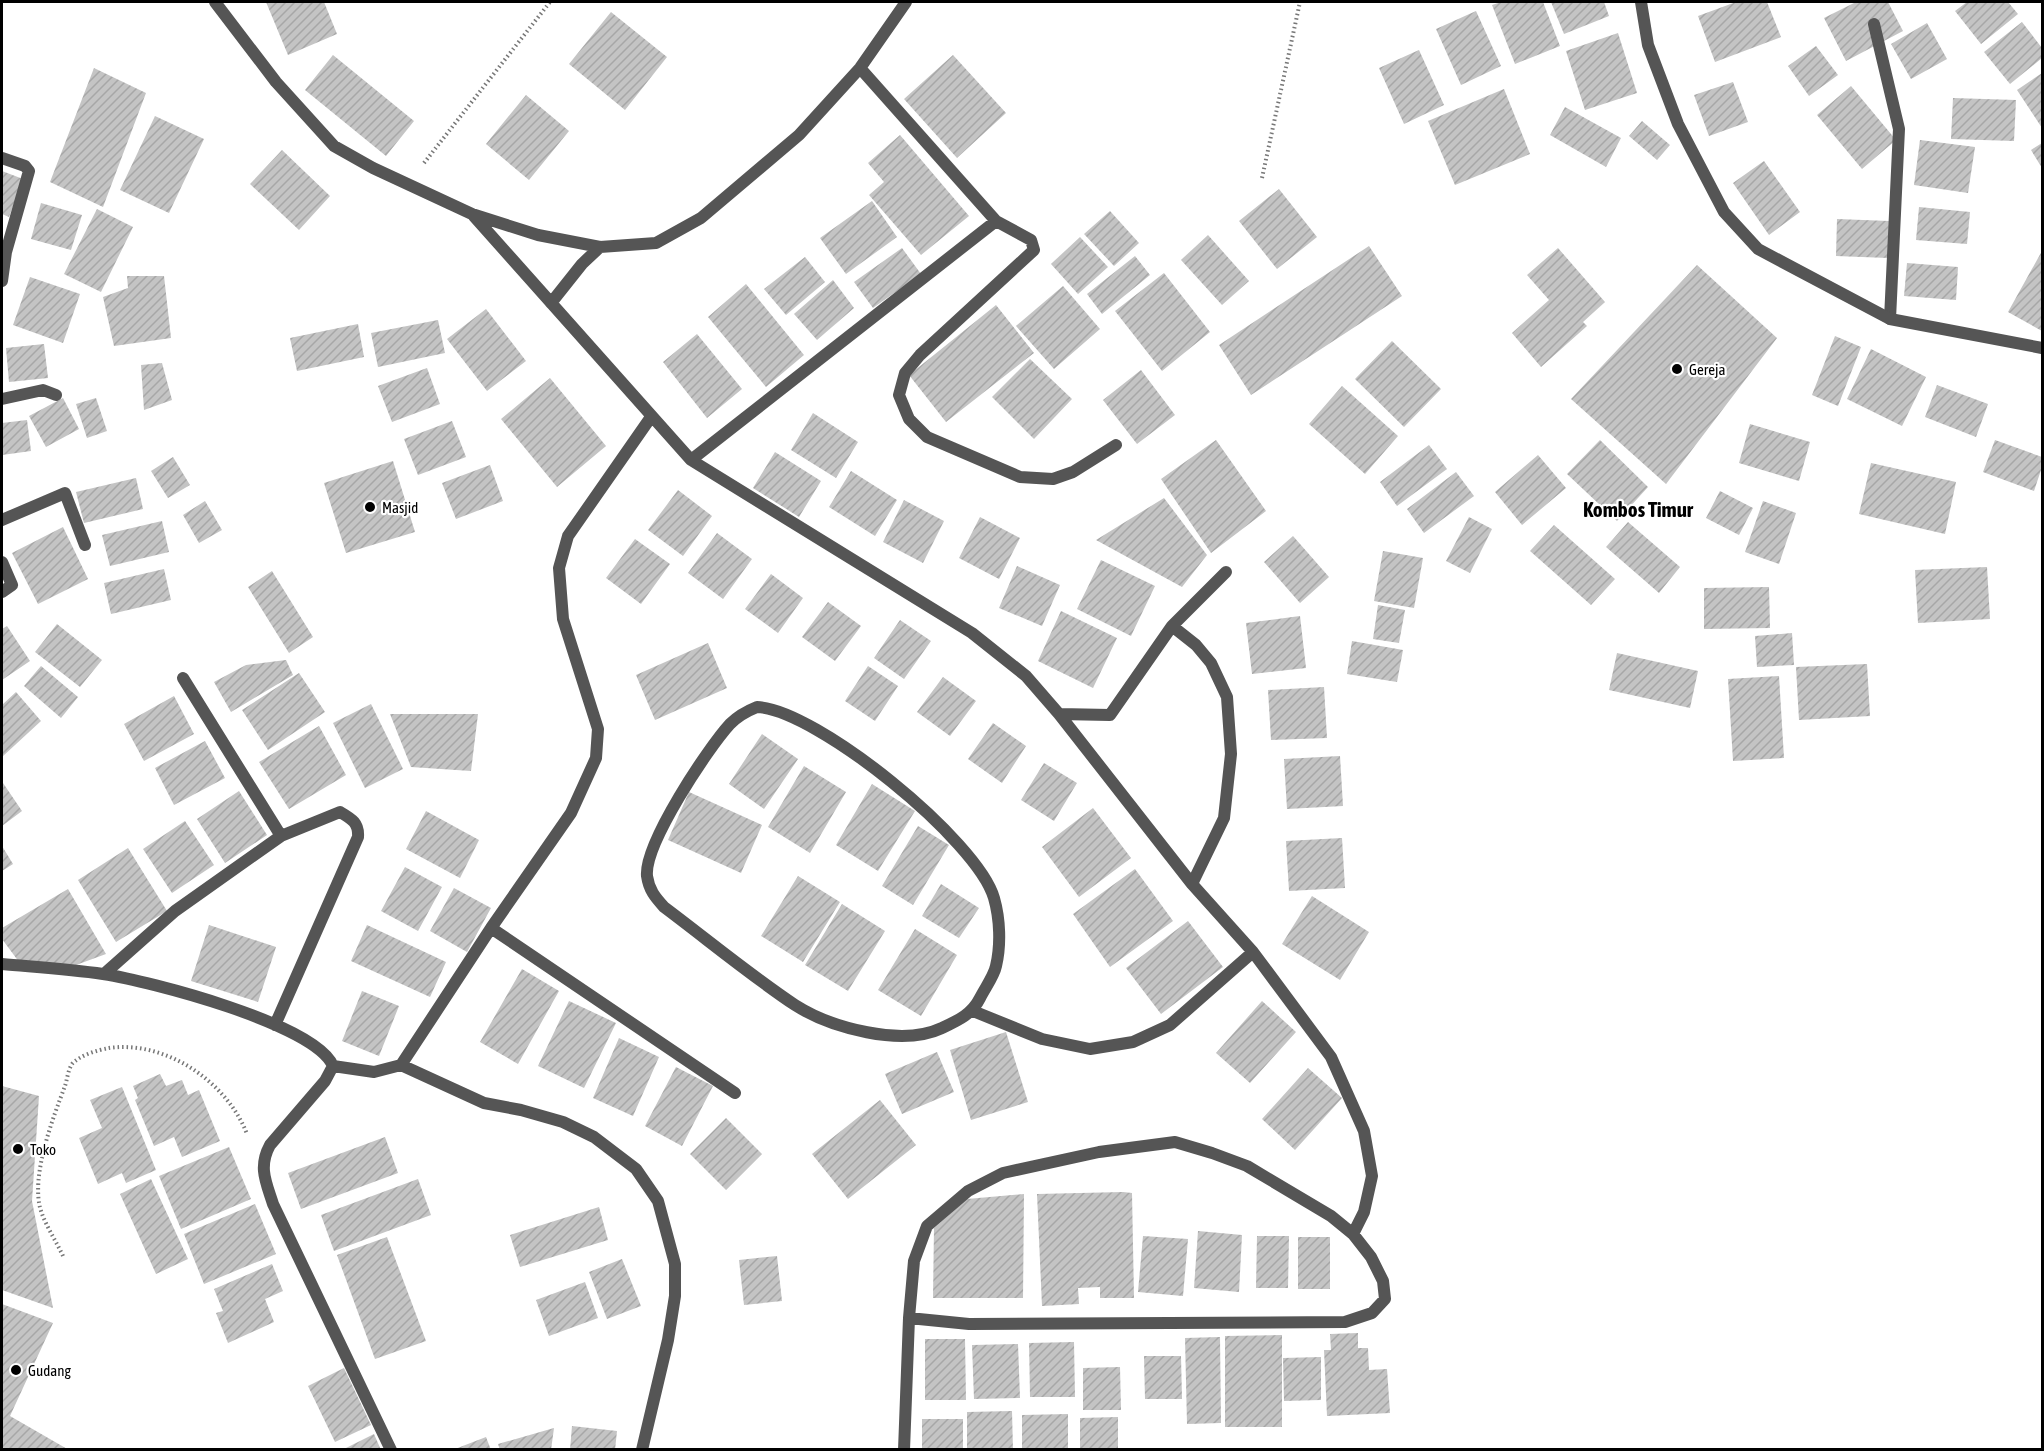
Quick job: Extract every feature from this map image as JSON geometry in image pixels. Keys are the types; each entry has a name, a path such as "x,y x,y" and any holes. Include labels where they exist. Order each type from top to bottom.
{"street":[{"path":"215,2 276,82 334,146 374,168 472,214 538,235 600,247 656,243 701,218 799,135 860,68 906,2"},
{"path":"1641,2 1648,45 1678,124 1724,212 1758,249 1890,319 2043,348"},
{"path":"1874,24 1899,129 1890,319"},
{"path":"860,68 996,221 1031,240 1034,250 920,355 905,373 898,395 909,419 927,437 1020,477 1053,479 1073,472 1116,445"},
{"path":"2,158 25,165 29,171 6,252 2,281"},
{"path":"472,214 690,460 972,633 1026,675 1192,884 1253,952 1331,1057 1364,1131 1372,1176 1364,1212 1353,1234"},
{"path":"690,460 996,221"},
{"path":"551,303 582,264 600,247"},
{"path":"2,399 43,390 56,395"},
{"path":"401,1065 491,928 571,813 596,758 598,729 563,619 559,568 568,536 604,480 651,417"},
{"path":"2,520 65,493 85,545"},
{"path":"2,562 12,585 2,592"},
{"path":"1059,714 1110,715 1172,626 1226,572"},
{"path":"1172,626 1196,645 1211,663 1227,697 1231,754 1224,818 1192,884"},
{"path":"183,678 281,836"},
{"path":"974,1011 996,967 999,925 994,896 966,852 903,789 834,740 771,708 757,707 731,723 696,767 654,848 647,874 651,893 664,907 797,1006 845,1027 885,1036 930,1034 974,1011 1042,1039 1090,1049 1133,1042 1170,1025 1253,952"},
{"path":"104,974 175,911 281,836 340,812 355,821 359,828 358,837 275,1025"},
{"path":"491,928 735,1093"},
{"path":"2,964 104,974 255,1015 318,1047 328,1056 333,1066"},
{"path":"333,1066 375,1072 401,1065 484,1103 521,1110 562,1122 594,1137 636,1169 658,1201 675,1264 675,1296 668,1340 642,1449"},
{"path":"333,1066 325,1081 270,1145 264,1156 262,1173 273,1204 391,1449"},
{"path":"904,1449 909,1318 914,1261 927,1226 968,1191 1003,1173 1099,1152 1175,1142 1212,1153 1247,1166 1331,1216 1353,1234 1371,1257 1383,1281 1385,1299 1372,1312 1345,1322 969,1324 909,1318"}],"path":[{"path":"409,183 550,2"},
{"path":"1262,178 1300,2"},
{"path":"63,1256 40,1209 39,1183 50,1126 72,1064 95,1050 123,1046 173,1057 206,1079 239,1113 262,1173"}],"building":[{"path":"266,2 324,2 337,34 288,55"},
{"path":"1501,2 1543,2 1560,46 1515,64 1492,5"},
{"path":"1551,2 1604,2 1609,16 1564,34"},
{"path":"1736,2 1767,2 1781,37 1715,62 1698,16"},
{"path":"1856,2 1888,2 1903,31 1846,61 1824,18"},
{"path":"1967,2 2008,2 2018,14 1981,44 1955,11"},
{"path":"1476,11 1501,66 1461,85 1436,29"},
{"path":"611,12 667,57 625,110 569,64"},
{"path":"2022,22 2042,48 2042,58 2010,84 1984,52"},
{"path":"1927,23 1947,59 1911,79 1891,44"},
{"path":"1618,33 1637,93 1585,110 1566,51"},
{"path":"1816,46 1838,75 1809,96 1788,66"},
{"path":"1419,50 1444,105 1404,124 1379,68"},
{"path":"333,55 414,121 386,156 305,90"},
{"path":"953,55 1006,113 957,158 904,99"},
{"path":"94,68 146,93 103,207 50,182"},
{"path":"2042,73 2042,128 2017,90"},
{"path":"1733,82 1748,122 1709,136 1694,95"},
{"path":"1851,86 1896,140 1862,169 1817,115"},
{"path":"1504,89 1530,154 1455,185 1428,121"},
{"path":"526,95 569,131 529,180 486,144"},
{"path":"1953,98 2016,100 2014,141 1951,139"},
{"path":"1565,107 1621,138 1606,167 1550,135"},
{"path":"155,116 204,139 169,213 120,190"},
{"path":"1642,121 1670,145 1657,160 1629,136"},
{"path":"900,135 969,216 921,255 869,195 884,182 868,163"},
{"path":"1920,140 1975,147 1968,193 1914,185"},
{"path":"2042,143 2042,168 2031,150"},
{"path":"282,150 330,196 299,230 250,184"},
{"path":"1764,161 1800,212 1769,235 1733,183"},
{"path":"2,171 23,179 9,217 2,214"},
{"path":"1279,189 1317,237 1277,269 1239,221"},
{"path":"872,201 897,237 846,274 820,238"},
{"path":"41,203 82,215 71,250 31,239"},
{"path":"1919,207 1970,212 1967,244 1916,240"},
{"path":"97,209 133,227 101,292 64,274"},
{"path":"1110,211 1139,243 1114,266 1084,234"},
{"path":"1837,219 1889,221 1888,258 1836,256"},
{"path":"1208,235 1249,281 1222,305 1181,260"},
{"path":"1080,237 1108,267 1078,294 1051,264"},
{"path":"1369,246 1402,296 1251,395 1219,345"},
{"path":"902,248 921,274 873,308 854,282"},
{"path":"1558,248 1605,302 1583,322 1587,326 1541,367 1512,333 1549,300 1527,275"},
{"path":"2042,251 2042,331 2008,312"},
{"path":"1135,256 1150,275 1102,314 1087,294"},
{"path":"805,257 825,282 786,315 764,289"},
{"path":"1907,263 1958,267 1956,300 1904,296"},
{"name":"Gereja","path":"1697,265 1777,338 1666,484 1571,399"},
{"path":"1164,273 1210,332 1162,371 1115,311"},
{"path":"127,276 164,276 171,338 114,346 103,297 128,288"},
{"path":"30,277 80,294 63,343 13,325"},
{"path":"833,280 854,308 817,340 794,314"},
{"path":"746,284 804,355 766,387 708,317"},
{"path":"1063,286 1100,329 1054,369 1016,326"},
{"path":"996,305 1034,353 946,422 909,375"},
{"path":"486,309 526,361 487,391 447,339"},
{"path":"438,320 445,353 378,367 371,333"},
{"path":"358,324 364,357 297,371 290,338"},
{"path":"697,334 742,389 707,418 663,362"},
{"path":"1835,336 1861,347 1838,406 1812,395"},
{"path":"1392,341 1441,389 1404,427 1355,379"},
{"path":"44,344 48,378 9,382 6,348"},
{"path":"1871,349 1926,377 1902,426 1847,399"},
{"path":"1030,359 1072,399 1034,439 992,397"},
{"path":"162,363 172,400 144,410 141,365"},
{"path":"427,368 440,404 392,422 378,386"},
{"path":"1141,370 1175,415 1137,444 1103,400"},
{"path":"550,378 606,446 557,487 501,419"},
{"path":"1937,385 1988,404 1976,437 1925,417"},
{"path":"1342,386 1398,436 1365,474 1309,424"},
{"path":"63,398 79,429 46,447 29,416"},
{"path":"96,398 107,431 87,438 76,404"},
{"path":"813,413 858,442 836,478 791,450"},
{"path":"27,420 31,451 2,455 2,423"},
{"path":"452,421 466,457 418,475 404,439"},
{"path":"1750,424 1810,442 1799,481 1739,463"},
{"path":"1216,440 1266,511 1211,553 1161,479"},
{"path":"1600,440 1648,487 1617,521 1567,474"},
{"path":"1995,440 2042,457 2042,467 2034,491 1983,472"},
{"path":"1429,445 1447,469 1397,506 1380,482"},
{"path":"775,452 821,481 799,517 753,488"},
{"path":"1538,455 1566,488 1522,525 1495,492"},
{"path":"173,457 190,485 168,498 151,471"},
{"name":"Masjid","path":"393,461 415,532 346,553 324,483"},
{"path":"1871,463 1956,482 1945,534 1859,514"},
{"path":"490,465 503,501 456,519 442,483"},
{"path":"851,471 897,500 875,536 829,507"},
{"path":"1456,472 1474,496 1424,533 1407,509"},
{"path":"136,478 143,509 84,523 76,492"},
{"path":"678,490 712,516 683,556 648,530"},
{"path":"1720,491 1753,508 1739,535 1706,518"},
{"path":"1164,498 1207,555 1182,587 1096,540"},
{"path":"904,500 944,521 923,563 883,542"},
{"path":"205,501 222,530 199,543 183,515"},
{"path":"1763,501 1796,513 1779,564 1745,552"},
{"path":"980,517 1020,538 999,579 959,558"},
{"path":"1469,517 1492,529 1470,573 1446,561"},
{"path":"162,521 169,552 110,566 102,535"},
{"path":"1628,522 1680,567 1659,593 1606,547"},
{"path":"1554,525 1615,579 1591,605 1530,551"},
{"path":"63,527 88,579 38,604 12,553"},
{"path":"717,533 752,559 723,599 688,573"},
{"path":"1293,536 1329,577 1300,603 1264,562"},
{"path":"635,539 670,564 641,604 606,578"},
{"path":"1383,551 1423,558 1414,608 1374,601"},
{"path":"1101,560 1155,586 1131,636 1077,609"},
{"path":"1017,566 1060,585 1042,626 999,608"},
{"path":"1987,567 1990,619 1918,623 1915,570"},
{"path":"164,569 171,600 111,614 104,583"},
{"path":"272,571 313,637 289,653 248,587"},
{"path":"771,574 803,598 778,633 745,609"},
{"path":"1769,587 1770,628 1704,629 1704,588"},
{"path":"828,602 861,626 835,661 802,637"},
{"path":"1378,605 1405,610 1399,643 1373,639"},
{"path":"1061,611 1117,638 1093,688 1038,661"},
{"path":"1300,616 1306,668 1252,674 1246,623"},
{"path":"900,620 931,641 904,679 874,658"},
{"path":"57,624 102,660 80,687 35,652"},
{"path":"7,626 30,661 2,680 2,629"},
{"path":"1792,633 1794,665 1757,667 1755,636"},
{"path":"1352,641 1403,650 1397,682 1347,674"},
{"path":"708,643 727,688 655,720 636,675"},
{"path":"1617,653 1698,671 1690,708 1609,690"},
{"path":"286,660 293,675 231,712 214,682 246,665"},
{"path":"1867,664 1870,716 1799,720 1796,667"},
{"path":"41,666 78,697 61,718 24,686"},
{"path":"868,666 898,686 875,721 845,701"},
{"path":"299,673 325,712 268,750 242,710"},
{"path":"1779,676 1784,758 1733,761 1728,679"},
{"path":"943,677 976,701 950,736 917,712"},
{"path":"1324,687 1327,738 1271,740 1268,690"},
{"path":"16,692 41,721 2,757 2,705"},
{"path":"174,696 194,734 144,761 124,724"},
{"path":"371,704 403,769 365,788 333,723"},
{"path":"390,714 478,714 471,771 411,767"},
{"path":"993,723 1026,746 1002,783 968,759"},
{"path":"319,726 346,775 289,809 259,762"},
{"path":"762,734 798,759 764,809 729,784"},
{"path":"205,741 225,778 174,805 155,768"},
{"path":"1340,756 1343,806 1287,809 1284,759"},
{"path":"1044,763 1077,783 1054,821 1021,800"},
{"path":"804,766 846,792 810,853 768,827"},
{"path":"2,784 22,811 2,826"},
{"path":"872,784 915,811 878,871 836,845"},
{"path":"239,791 267,835 225,863 197,819"},
{"path":"689,792 762,825 741,873 668,840"},
{"path":"1093,808 1131,858 1079,897 1042,847"},
{"path":"426,811 479,840 460,878 406,849"},
{"path":"185,821 214,865 172,893 143,849"},
{"path":"918,826 949,845 913,905 882,886"},
{"path":"1342,838 1345,888 1289,891 1286,841"},
{"path":"2,846 13,864 2,871"},
{"path":"128,848 167,911 116,942 78,880"},
{"path":"405,867 442,887 418,931 381,911"},
{"path":"1135,869 1173,921 1110,967 1073,914"},
{"path":"798,876 840,902 803,962 761,936"},
{"path":"941,884 979,908 959,938 922,916"},
{"path":"454,888 491,908 467,952 430,931"},
{"path":"68,889 106,954 76,965 19,962 2,939 2,928"},
{"path":"1312,896 1369,932 1340,980 1282,944"},
{"path":"842,904 885,931 848,991 805,965"},
{"path":"1188,921 1223,967 1161,1014 1126,968"},
{"path":"209,925 276,947 258,1002 191,981"},
{"path":"367,925 446,962 430,997 351,961"},
{"path":"915,929 957,955 921,1016 878,990"},
{"path":"522,969 559,991 518,1064 480,1042"},
{"path":"362,991 399,1006 379,1056 342,1041"},
{"path":"569,1001 616,1023 584,1088 538,1066"},
{"path":"1262,1001 1296,1032 1250,1083 1216,1053"},
{"path":"1006,1032 1028,1102 971,1120 950,1050"},
{"path":"619,1038 659,1057 633,1116 593,1098"},
{"path":"937,1052 954,1092 902,1114 885,1074"},
{"path":"676,1067 713,1086 682,1146 645,1126"},
{"path":"1308,1068 1342,1098 1295,1150 1262,1119"},
{"path":"160,1074 166,1086 182,1080 188,1095 199,1090 220,1141 182,1157 174,1137 154,1146 135,1100 138,1098 133,1086"},
{"name":"Toko","path":"2,1086 39,1096 32,1201 53,1308 2,1290"},
{"path":"122,1087 156,1170 126,1183 122,1173 98,1184 79,1138 102,1128 90,1100"},
{"path":"880,1100 916,1145 848,1199 812,1154"},
{"path":"726,1118 762,1154 726,1190 690,1154"},
{"path":"385,1137 398,1173 301,1209 288,1173"},
{"path":"229,1147 251,1199 181,1229 159,1176"},
{"path":"151,1179 188,1259 156,1274 120,1194"},
{"path":"418,1179 431,1215 334,1251 321,1215"},
{"path":"1132,1193 1134,1298 1100,1298 1100,1287 1078,1288 1079,1304 1042,1306 1037,1194"},
{"path":"1024,1194 1023,1298 933,1298 934,1228 967,1199"},
{"path":"255,1204 276,1254 204,1284 184,1234"},
{"path":"599,1207 608,1240 520,1267 510,1235"},
{"path":"1198,1231 1242,1235 1239,1292 1194,1288"},
{"path":"1143,1236 1188,1239 1183,1296 1138,1292"},
{"path":"1257,1236 1289,1236 1288,1288 1256,1288"},
{"path":"387,1237 426,1341 375,1359 337,1255"},
{"path":"1298,1237 1330,1237 1330,1289 1298,1289"},
{"path":"777,1256 782,1301 744,1305 739,1260"},
{"path":"622,1259 641,1306 607,1319 589,1272"},
{"path":"272,1264 283,1291 265,1299 274,1322 228,1343 216,1313 223,1311 214,1289"},
{"path":"585,1282 598,1318 549,1336 536,1300"},
{"name":"Gudang","path":"2,1304 53,1323 10,1416 69,1450 2,1450"},
{"path":"1358,1333 1358,1348 1368,1348 1369,1370 1387,1369 1390,1413 1327,1416 1324,1350 1331,1350 1330,1334"},
{"path":"1282,1335 1282,1427 1225,1427 1225,1336"},
{"path":"1220,1337 1221,1423 1187,1424 1185,1338"},
{"path":"925,1339 965,1339 966,1400 925,1400"},
{"path":"1074,1342 1075,1397 1030,1397 1029,1343"},
{"path":"1018,1344 1020,1398 974,1399 972,1345"},
{"path":"1144,1356 1181,1356 1182,1399 1145,1399"},
{"path":"1321,1357 1321,1400 1284,1401 1283,1358"},
{"path":"1120,1367 1121,1410 1083,1410 1083,1368"},
{"path":"344,1368 371,1425 335,1442 308,1386"},
{"path":"1012,1411 1013,1450 967,1450 967,1412"},
{"path":"1068,1414 1068,1450 1022,1450 1022,1415"},
{"path":"1118,1417 1118,1450 1080,1450 1080,1418"},
{"path":"922,1419 963,1419 963,1450 922,1450"},
{"path":"572,1426 617,1431 615,1450 570,1450"},
{"path":"554,1428 551,1450 500,1450 498,1444"},
{"path":"374,1434 381,1450 342,1450"},
{"path":"486,1437 491,1450 455,1450 455,1449"}],"place":[{"name":"Gereja","path":"1677,369"},
{"name":"Masjid","path":"370,507"},
{"name":"Toko","path":"18,1149"},
{"name":"Gudang","path":"16,1370"}],"district":[{"name":"Kombos Timur","path":"1638,509"}]}
